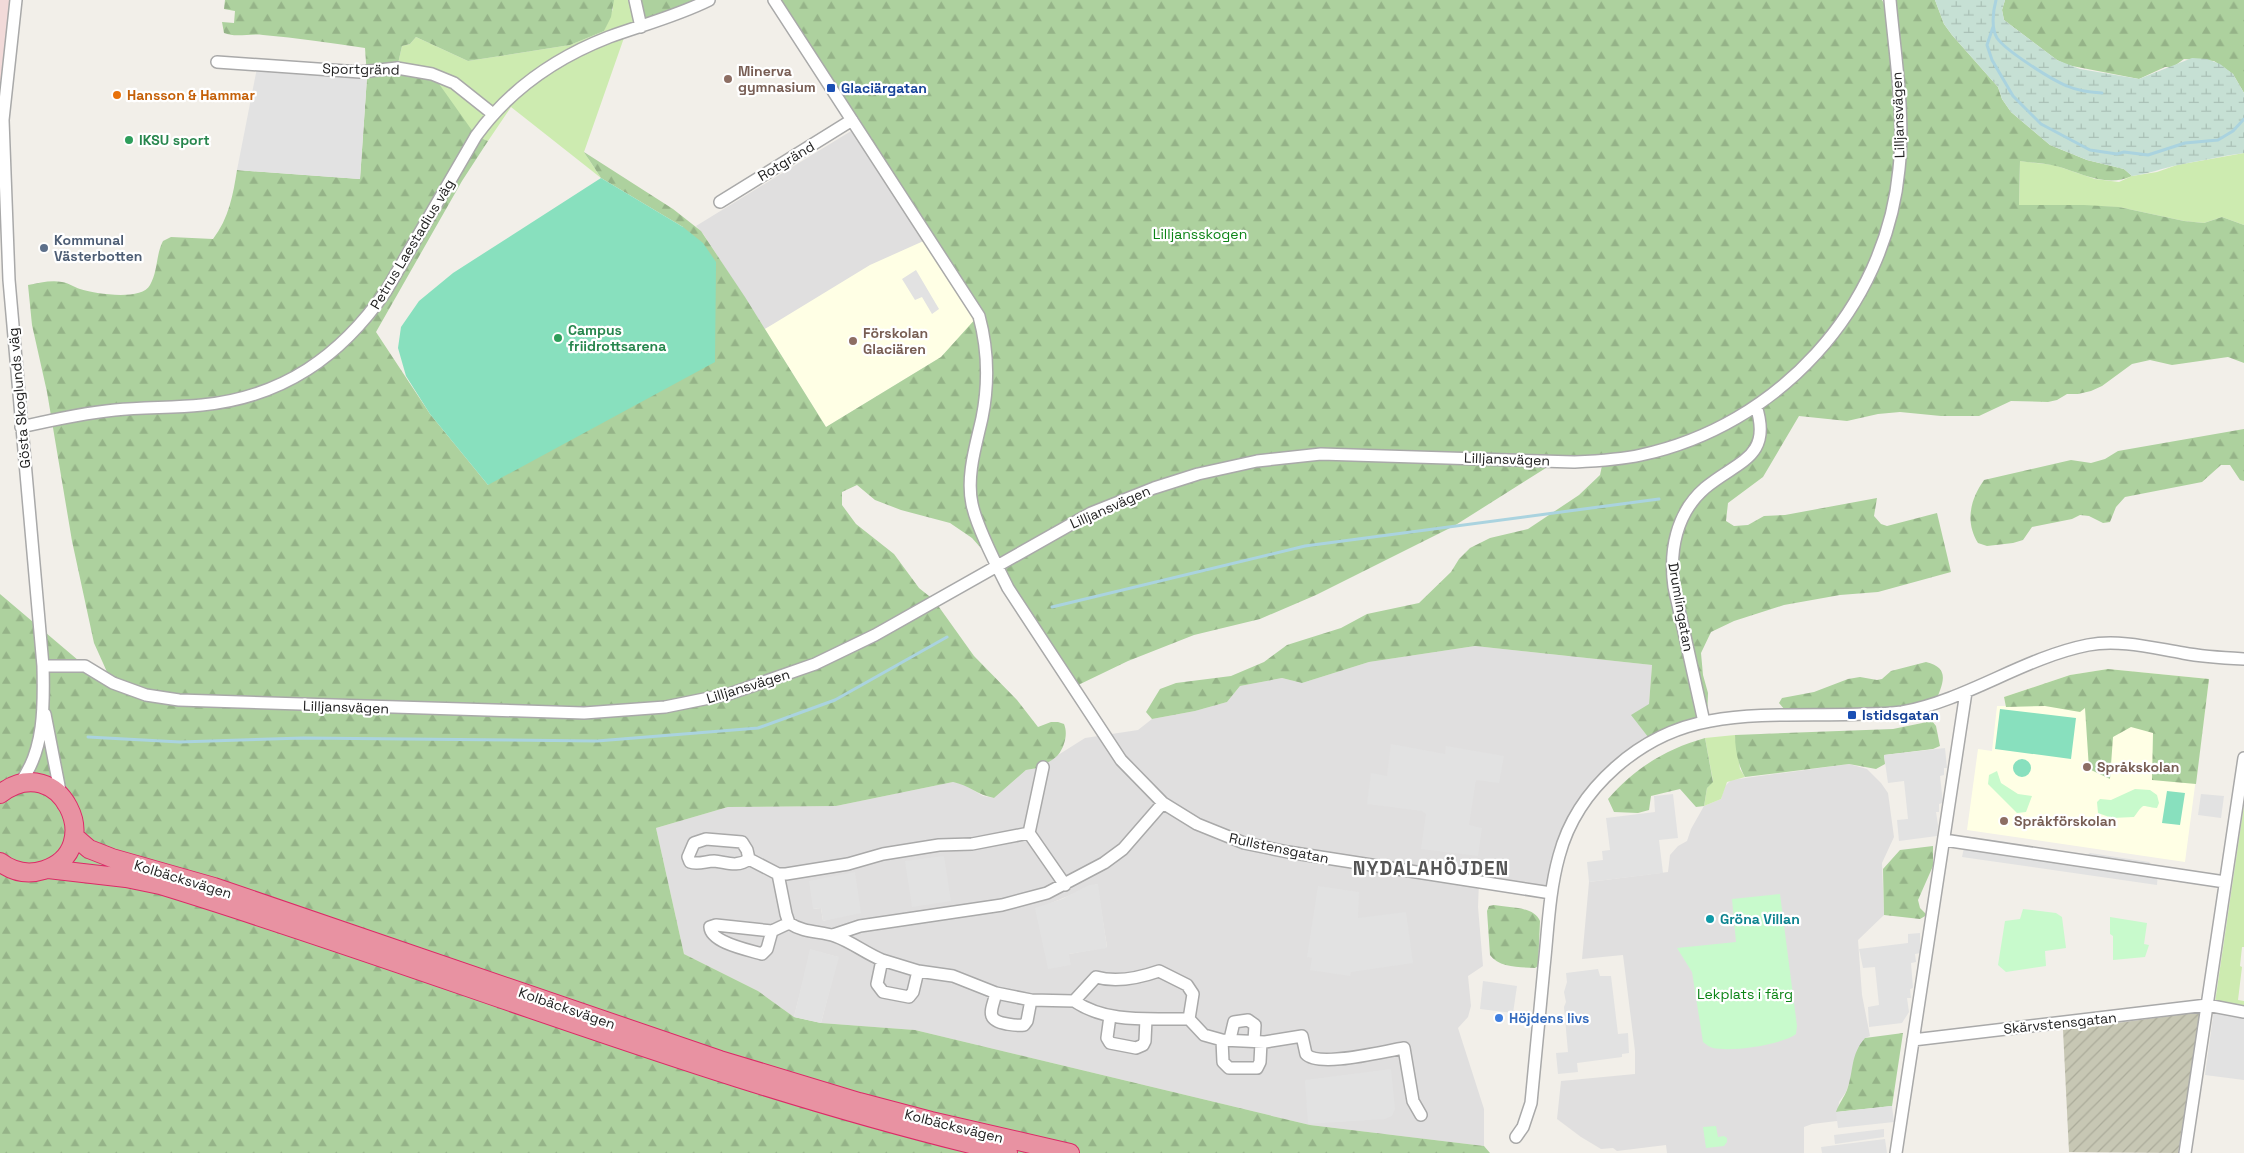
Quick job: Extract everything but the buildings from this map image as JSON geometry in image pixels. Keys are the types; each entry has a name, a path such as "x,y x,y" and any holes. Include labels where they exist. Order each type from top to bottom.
{"highway":[{"path":"8,787 32,783 45,785 61,796 73,814 74,836 70,848 63,858 48,869"},
{"name":"Kolbäcksvägen","path":"74,836 89,849 112,858 214,887 720,1060 895,1112 1070,1153"},
{"name":"Kolbäcksvägen","path":"0,862 22,872 36,872 48,869 126,878 160,885 714,1072 854,1114 1008,1153"}],"street":[{"name":"Gösta Skoglunds väg","path":"8,787 27,775 34,760 43,706 43,666 4,263 3,120 16,0"},
{"path":"634,0 641,27"},
{"name":"Petrus Laestadius väg","path":"21,427 115,410 222,403 276,387 316,365 357,330 374,309 476,136 493,114 525,84 552,65 608,38 709,0"},
{"path":"774,0 979,316 985,344 986,388 976,437 970,482 972,504 996,565"},
{"name":"Lilljansvägen","path":"43,666 85,666 113,683 146,695 179,700 584,713 665,707 729,694 786,676 815,664 875,634 1060,529 1117,501 1171,482 1229,466 1320,454 1574,462 1623,459 1661,450 1698,438 1731,422 1756,406 1798,372 1823,346 1845,317 1868,279 1884,239 1895,195 1901,148 1900,112 1890,0"},
{"name":"Sportgränd","path":"217,62 360,72 397,68 432,74 454,83 493,114"},
{"name":"Rotgränd","path":"720,202 852,120"},
{"name":"Drumlingatan","path":"1704,722 1674,587 1671,565 1672,545 1679,524 1704,489 1740,465 1752,453 1760,439 1762,428 1756,406"},
{"name":"Rullstensgatan","path":"996,565 1008,588 1122,760 1163,803 1210,830 1244,843 1346,862 1551,893"},
{"path":"1516,1137 1523,1127 1531,1103 1551,893 1559,855 1573,822 1583,805 1612,770 1629,756 1673,732 1704,722 1734,718 1900,712 1936,703 2050,657 2091,644 2127,644 2204,656 2244,659"},
{"path":"1896,1153 1966,692"},
{"name":"Gösta Skoglunds väg","path":"43,706 61,796"},
{"path":"2185,1153 2244,758"},
{"path":"1043,767 1029,833 1065,885"},
{"path":"833,935 860,926 1036,897 1065,885 1104,863 1123,849 1163,803"},
{"path":"748,859 778,874 848,864 883,854 939,845 972,844 1029,833"},
{"path":"711,840 742,842 748,850 748,859 736,865 713,861 690,862 688,856 694,843 711,840"},
{"path":"1944,840 2226,882"},
{"path":"778,874 786,914 790,923 810,932 833,935 851,942 866,953 882,960 918,971 953,976 996,993 1031,1000 1074,1001 1089,1010 1110,1016 1146,1019 1189,1019 1204,1035 1226,1039 1257,1041 1302,1036 1304,1050 1309,1057 1324,1060 1404,1048 1413,1101 1421,1115"},
{"path":"772,931 767,950 762,954 722,942 714,937 710,927 716,925 772,931 790,923"},
{"path":"882,960 877,984 883,992 909,997 913,992 918,971"},
{"path":"1074,1001 1096,977 1117,980 1145,976 1159,971 1184,983 1192,990 1193,1005 1189,1019"},
{"path":"996,993 991,1016 997,1022 1024,1025 1028,1021 1031,1000"},
{"name":"Skärvstensgatan","path":"1913,1040 2207,1005 2244,1012"},
{"path":"1110,1016 1106,1038 1110,1043 1136,1048 1143,1045 1145,1041 1146,1019"},
{"path":"1248,1020 1256,1025 1257,1041 1260,1062 1258,1068 1229,1068 1223,1062 1226,1039 1234,1022 1248,1020"}],"shaded area":[{"path":"0,0 12,0 0,114"},
{"path":"257,68 367,77 360,179 237,170"},
{"path":"856,128 928,239 765,329 704,235 696,226"},
{"name":"Förskolan Glaciären","path":"928,239 979,316 941,357 826,427 765,329 870,265"},
{"path":"916,270 939,309 932,314 922,297 915,300 902,279"},
{"path":"1475,646 1652,665 1649,704 1652,742 1629,756 1583,805 1551,893 1479,882 1478,907 1483,966 1468,976 1471,1006 1468,1017 1458,1028 1484,1109 1484,1146 1310,1125 915,1030 821,1023 838,957 811,950 794,1017 758,991 684,954 656,828 728,807 836,806 953,782 963,784 983,796 994,798 1026,770 1043,767 1047,762 1085,738 1138,730 1152,719 1195,711 1227,702 1240,686 1282,678 1302,683 1369,662","holes":["855,872 836,917 823,921 821,908 813,909","1097,884 1107,947 1069,954 1044,906"]},
{"name":"Språkskolan","path":"2108,669 2209,679 2185,862 1967,830 1978,749 1992,751 1997,706 2006,706 2004,697 2070,675"},
{"path":"1391,744 1445,754 1446,746 1504,756 1499,783 1476,780 1469,825 1482,828 1478,856 1421,849 1426,814 1422,811 1367,804 1371,773 1387,776"},
{"path":"1945,748 1947,768 1944,768 1944,775 1940,776 1943,803 1939,804 1939,812 1936,812 1937,836 1899,841 1897,820 1908,819 1904,781 1888,783 1884,755"},
{"path":"1849,764 1867,769 1888,793 1894,837 1882,863 1884,915 1858,940 1862,995 1870,1036 1865,1038 1846,1092 1839,1102 1837,1121 1812,1124 1804,1127 1804,1153 1667,1153 1666,1145 1617,1151 1613,1148 1601,1149 1557,1119 1561,1081 1635,1074 1635,1051 1623,955 1582,959 1589,882 1668,872 1670,855 1678,846 1687,841 1691,829 1704,806 1721,799 1725,786 1731,780"},
{"path":"1673,794 1678,838 1659,840 1663,873 1589,882 1587,862 1603,860 1602,851 1610,850 1606,818 1655,812 1654,796"},
{"path":"2201,794 2224,796 2221,818 2198,815"},
{"path":"1972,837 2007,842 2006,849 2081,861 2090,853 2149,862 2158,872 2157,885 1962,857 1965,843"},
{"path":"944,856 951,901 912,907 905,861"},
{"path":"855,872 861,913 823,921 821,908 813,909 809,881"},
{"path":"1098,884 1107,948 1069,954 1071,965 1048,969 1035,908 1062,899 1089,885"},
{"path":"1318,886 1359,892 1358,918 1406,912 1413,963 1351,972 1350,976 1310,970 1312,958 1307,957"},
{"path":"1920,933 1920,953 1915,954 1916,962 1911,963 1913,988 1910,989 1911,998 1907,998 1909,1012 1902,1023 1869,1027 1868,1007 1879,1005 1875,967 1863,968 1859,949 1908,943 1908,934"},
{"path":"810,949 839,957 821,1023 794,1017"},
{"path":"1598,969 1600,976 1611,976 1618,1034 1628,1033 1629,1053 1622,1054 1622,1057 1577,1063 1578,1072 1558,1074 1556,1053 1568,1052 1564,1007 1566,1002 1564,992 1567,982 1566,973"},
{"path":"1483,981 1517,986 1513,1013 1480,1009"},
{"path":"2215,1002 2244,1006 2244,1080 2205,1075"},
{"path":"2201,1012 2178,1153 2069,1152 2063,1030"},
{"path":"1391,1069 1395,1109 1392,1116 1385,1119 1308,1124 1305,1080"},
{"path":"1892,1106 1894,1122 1838,1128 1836,1112"},
{"path":"1884,1129 1884,1137 1835,1144 1834,1135"},
{"path":"1885,1139 1887,1153 1822,1153 1821,1147"}],"green space":[{"name":"Lilljansskogen","path":"225,0 614,0 611,17 604,31 570,45 468,61 416,37 410,44 402,46 397,68 432,74 476,136 488,141 462,181 376,332 430,414 488,485 683,227 601,178 584,152 673,209 701,231 745,297 826,427 941,357 978,316 774,0 1882,0 1891,16 1890,0 1935,0 1944,24 1998,87 2002,99 2011,112 2050,145 2087,160 2124,169 2132,176 2122,179 2103,180 2056,166 2020,161 2019,205 2119,207 2184,221 2204,223 2222,217 2244,225 2244,363 2228,357 2172,365 2150,360 2132,364 2102,386 2091,391 2067,394 2057,400 2048,402 2011,401 1979,416 1941,416 1900,412 1878,414 1847,421 1799,416 1763,477 1728,503 1726,521 1734,526 1748,525 1764,516 1785,515 1877,498 1874,516 1881,524 1887,526 1937,513 1951,572 1878,592 1840,595 1784,605 1734,621 1711,632 1701,653 1703,675 1708,693 1707,721 1652,742 1631,715 1649,704 1652,665 1475,646 1369,662 1302,683 1282,678 1240,686 1227,702 1195,711 1152,719 1146,712 1160,689 1176,683 1231,676 1264,662 1287,645 1341,628 1367,614 1419,603 1451,572 1459,559 1470,548 1490,538 1528,529 1579,495 1600,475 1603,461 1557,461 1454,526 1316,595 1260,619 1194,635 1128,661 1074,687 996,565 972,538 950,523 901,510 875,500 857,485 842,492 842,505 856,524 894,554 919,588 934,600 974,656 1017,700 1038,727 1051,722 1064,724 1066,735 1064,744 1055,758 1043,767 1026,770 994,798 953,782 836,806 728,807 656,828 684,954 758,991 794,1017 821,1023 915,1030 1310,1125 1484,1146 1490,1153 0,1153 0,594 85,666 112,683 94,643 72,541 47,392 32,325 28,285 58,281 87,291 118,295 128,295 145,290 153,280 163,241 171,237 213,239 227,215 237,170 360,179 367,77 365,48 276,36 224,33 222,22 234,23 235,11 224,9"},
{"path":"613,0 634,0 641,27 626,32 584,152 601,178 511,107 488,141 476,136 397,68 402,46 410,44 416,37 468,61 570,45 604,31 613,9"},
{"path":"634,0 709,0 641,27"},
{"path":"1935,0 2005,0 2002,10 2004,20 2057,60 2080,69 2139,79 2192,58 2207,59 2220,64 2233,74 2244,93 2244,153 2178,165 2132,176 2124,169 2087,160 2050,145 2011,112 2002,99 1998,87 1944,24"},
{"path":"2005,0 2244,0 2244,93 2233,74 2214,61 2184,59 2173,67 2165,67 2139,79 2067,65 2057,60 2004,20 2002,10"},
{"path":"2244,153 2244,225 2222,217 2204,223 2184,221 2119,207 2019,205 2020,161 2054,165 2095,179 2119,182 2132,176 2157,172 2177,165"},
{"name":"Campus friidrottsarena","path":"601,178 683,227 703,243 716,262 715,362 488,485 430,414 406,376 398,348 401,327 419,301 453,273"},
{"path":"2244,429 2244,481 2240,480 2230,465 2221,465 2202,482 2125,497 2116,507 2110,522 2103,523 2089,516 2080,515 2072,519 2032,527 2023,540 1987,546 1978,543 1974,535 1970,519 1971,511 1975,495 1984,480 2071,460 2091,463 2105,459 2118,451"},
{"path":"1926,662 1939,668 1943,678 1935,703 1920,708 1790,716 1779,703 1782,698 1814,692 1848,679 1860,677 1882,679 1891,671"},
{"path":"2108,669 2209,679 2196,784 2152,780 2153,733 2131,727 2113,737 2110,779 2089,769 2085,708 2080,712 2045,706 2006,707 2004,697 2070,675"},
{"path":"2000,709 2076,718 2071,759 1995,749"},
{"path":"1932,721 1936,726 1940,746 1933,749 1884,755 1885,764 1876,769 1849,764 1745,777 1736,751 1735,735 1893,729"},
{"path":"1735,735 1740,769 1745,777 1727,782 1721,799 1704,806 1707,788 1713,781 1705,738"},
{"path":"1705,738 1713,782 1707,788 1704,806 1696,807 1680,789 1651,796 1649,810 1638,813 1614,812 1608,799 1640,769 1664,754"},
{"path":"2018,759 2026,759 2031,764 2029,775 2018,777 2013,772 2013,764"},
{"path":"1997,771 2001,783 2018,794 2032,796 2026,812 2017,813 1988,784 1989,775"},
{"path":"2135,789 2150,790 2157,795 2159,803 2157,808 2144,806 2134,817 2112,818 2098,813 2097,802 2100,799 2111,800"},
{"path":"2167,791 2185,793 2180,825 2162,823"},
{"path":"2244,805 2244,947 2242,947 2240,966 2242,967 2238,1000 2244,1001 2244,1006 2215,1002"},
{"path":"1933,846 1933,866 1918,900 1920,908 1927,915 1920,919 1884,915 1883,869 1900,850"},
{"name":"Lekplats i färg","path":"1780,894 1797,1026 1796,1034 1789,1038 1756,1047 1721,1049 1710,1047 1703,1042 1692,972 1677,948 1736,942 1732,899"},
{"path":"1494,905 1527,910 1537,916 1540,921 1538,966 1535,968 1505,965 1490,955 1487,911 1489,906"},
{"path":"2023,909 2056,913 2062,917 2066,948 2045,951 2046,966 2006,972 1998,965 2005,921 2020,919"},
{"path":"2110,917 2147,923 2144,944 2149,945 2145,957 2113,960 2113,936 2110,934"},
{"path":"1903,1033 1892,1106 1836,1112 1847,1090 1857,1051 1865,1038"},
{"path":"1716,1126 1718,1137 1724,1136 1727,1138 1727,1142 1724,1146 1706,1148 1703,1127"}],"waterway":[{"path":"1996,0 1993,24 1995,34 2002,44 2030,65 2060,83 2071,88 2102,93"},
{"path":"1993,27 1987,45 1992,60 2013,96 2041,124 2090,150 2117,154 2124,152 2148,155 2185,143 2218,140 2233,131 2244,119"},
{"path":"1052,607 1305,546 1659,499"},
{"path":"88,737 180,742 303,738 597,741 758,728 835,700 947,637"}],"place":[{"name":"Minerva gymnasium","path":"728,79"},
{"name":"Glaciärgatan","path":"831,88"},
{"name":"Hansson & Hammar","path":"117,95"},
{"name":"IKSU sport","path":"129,140"},
{"name":"Kommunal Västerbotten","path":"44,248"},
{"name":"Campus friidrottsarena","path":"558,338"},
{"name":"Förskolan Glaciären","path":"853,341"},
{"name":"Istidsgatan","path":"1852,715"},
{"name":"Språkskolan","path":"2087,767"},
{"name":"Språkförskolan","path":"2004,821"},
{"name":"Gröna Villan","path":"1710,919"},
{"name":"Höjdens livs","path":"1499,1018"}],"district":[{"name":"NYDALAHÖJDEN","path":"1431,868"}]}
